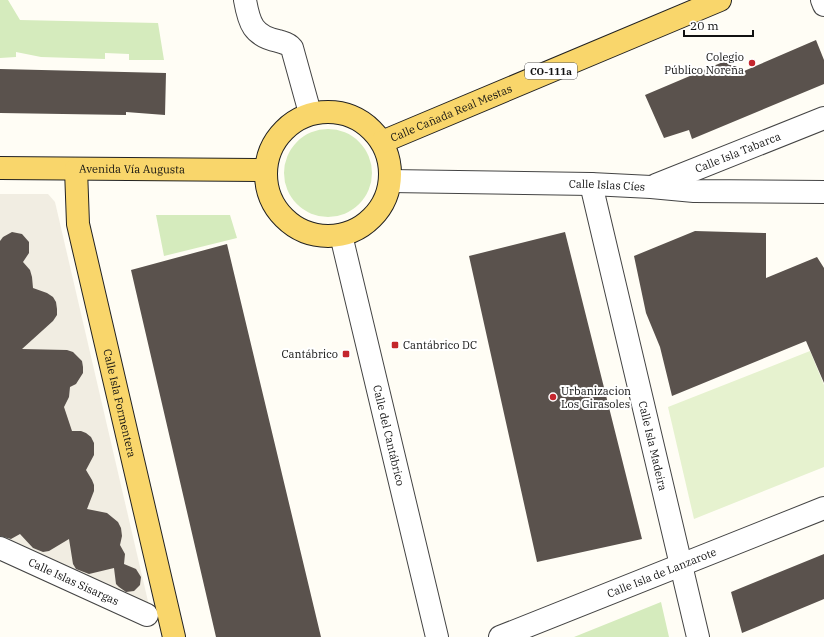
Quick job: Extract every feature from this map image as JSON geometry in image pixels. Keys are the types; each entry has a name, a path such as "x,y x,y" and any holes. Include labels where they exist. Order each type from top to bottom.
{"main road":[{"name":"Calle Cañada Real Mestas","path":"382,142 720,0"},
{"path":"331,111 351,115 369,126 382,142 389,161 390,181 386,196 379,210 369,221 356,230 341,235 322,236 304,231 287,221 274,207 267,189 265,170 269,152 279,135 293,122 310,113 331,111"},
{"name":"Avenida Vía Augusta","path":"0,168 265,170"},
{"name":"Calle Isla Formentera","path":"76,169 78,224 174,637"}],"street":[{"path":"245,0 251,23 256,31 268,39 286,43 292,48 310,113"},
{"path":"822,0 824,5"},
{"name":"Calle Isla Tabarca","path":"651,187 824,118"},
{"name":"Calle Islas Cíes","path":"390,181 591,184 694,191 824,192"},
{"name":"Calle Isla Madeira","path":"591,184 698,637"},
{"name":"Calle del Cantábrico","path":"341,235 437,637"},
{"name":"Calle Isla de Lanzarote","path":"500,637 824,508"},
{"name":"Calle Islas Sisargas","path":"0,548 147,615"}],"green space":[{"path":"0,0 8,0 20,20 158,23 164,60 129,60 129,54 105,53 105,59 41,57 16,52 16,57 0,58"},
{"path":"328,129 345,133 359,142 368,156 372,173 368,190 359,204 345,213 328,217 311,213 297,204 288,190 284,173 288,156 297,142 311,133"},
{"path":"156,215 230,215 237,238 164,256"},
{"path":"810,351 824,385 824,467 694,519 668,407"},
{"path":"661,602 669,637 574,637"}],"shaded area":[{"path":"0,194 48,194 55,202 150,610 0,540"}],"building":[{"path":"816,40 824,60 824,84 692,139 689,130 664,138 645,95 730,59 737,74"},
{"path":"0,69 166,73 165,115 126,112 126,115 0,113"},
{"path":"695,231 766,233 766,278 817,257 824,268 824,383 806,341 672,396 660,347 646,313 634,256"},
{"path":"12,232 22,234 29,242 29,253 23,262 30,270 33,288 53,297 56,302 57,309 57,315 53,321 22,349 67,350 73,352 82,361 83,373 76,384 70,387 69,397 64,407 72,431 81,431 86,433 91,437 94,443 94,455 86,470 94,485 94,491 87,509 107,513 118,522 121,528 122,536 120,545 125,554 124,564 136,569 141,577 140,585 134,591 126,592 116,584 114,568 89,574 76,569 73,564 69,539 49,551 43,552 33,548 20,534 11,539 0,536 0,241 3,237"},
{"name":"Urbanizacion Los Girasoles","path":"565,232 642,539 537,562 469,256"},
{"path":"227,244 321,637 216,637 131,270"},
{"path":"824,554 824,599 742,633 731,592"}],"place":[{"name":"Colegio Público Noreña","path":"752,63"},
{"name":"Cantábrico DC","path":"395,345"},
{"name":"Cantábrico","path":"346,354"},
{"name":"Urbanizacion Los Girasoles","path":"553,397"}]}
